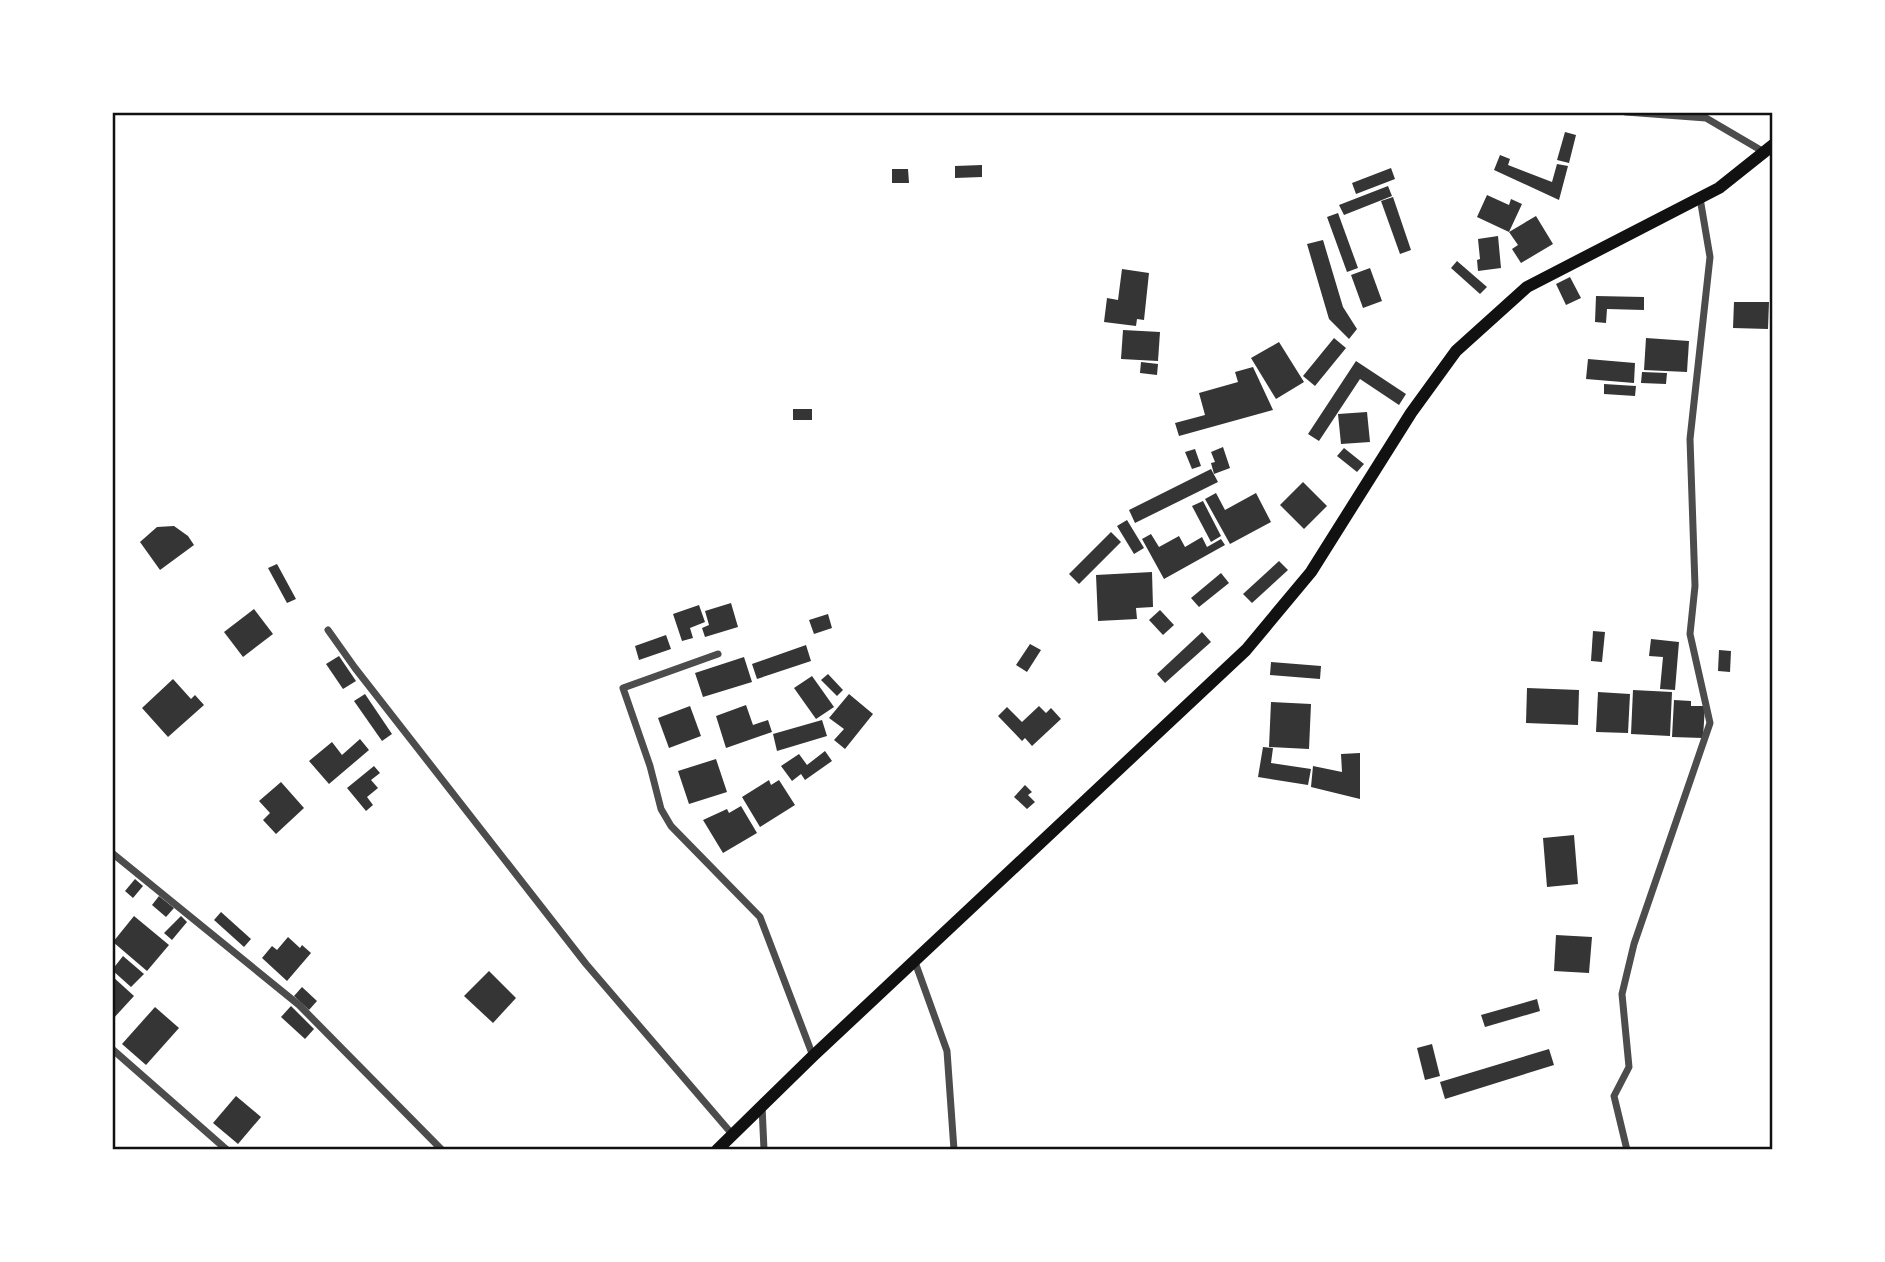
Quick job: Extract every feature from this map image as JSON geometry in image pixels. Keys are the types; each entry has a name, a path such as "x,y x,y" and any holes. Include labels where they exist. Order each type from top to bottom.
{"highway":[{"path":"717,1150 813,1056 1246,650 1311,572 1411,413 1456,351 1527,288 1719,188 1768,148"}],"street":[{"path":"1626,112 1706,118 1768,148"},
{"path":"1627,1150 1614,1096 1629,1067 1622,994 1634,944 1710,723 1690,634 1695,586 1690,439 1710,257 1700,197"},
{"path":"328,629 355,668 586,964 732,1134"},
{"path":"718,654 623,688 650,766 661,809 671,826 760,917 813,1056"},
{"path":"112,853 299,1005 442,1150"},
{"path":"915,962 947,1051 954,1150"},
{"path":"112,1049 227,1150"},
{"path":"762,1106 764,1150"}],"building":[{"path":"1565,132 1576,135 1569,163 1557,160"},
{"path":"1500,155 1510,159 1508,165 1552,182 1557,164 1568,166 1559,200 1494,170"},
{"path":"982,165 982,177 955,178 955,166"},
{"path":"1391,168 1395,179 1356,194 1352,183"},
{"path":"892,169 908,169 909,183 892,183"},
{"path":"1388,186 1392,196 1344,215 1339,205"},
{"path":"1487,195 1509,205 1511,199 1522,204 1509,232 1477,217"},
{"path":"1393,197 1411,250 1400,254 1381,201"},
{"path":"1338,213 1358,268 1347,272 1327,217"},
{"path":"1536,216 1553,244 1521,263 1512,249 1518,245 1509,232"},
{"path":"1498,236 1501,268 1478,271 1478,239"},
{"path":"1323,240 1343,307 1357,329 1349,339 1329,319 1307,244"},
{"path":"1457,261 1487,287 1480,294 1451,268"},
{"path":"1370,268 1382,301 1363,308 1351,275"},
{"path":"1122,269 1149,273 1144,320 1137,319 1136,326 1104,322 1107,298 1118,300"},
{"path":"1570,277 1581,298 1566,305 1556,284"},
{"path":"1596,296 1644,297 1644,310 1607,309 1606,323 1595,322"},
{"path":"1734,302 1769,302 1768,329 1733,328"},
{"path":"1123,330 1160,332 1158,361 1121,359"},
{"path":"1334,338 1346,348 1315,386 1303,376"},
{"path":"1646,338 1689,341 1687,372 1644,370"},
{"path":"1279,342 1304,382 1276,399 1251,358"},
{"path":"1588,359 1635,363 1634,383 1586,379"},
{"path":"1356,361 1406,394 1399,405 1360,379 1319,441 1308,434"},
{"path":"1141,362 1158,364 1157,375 1140,373"},
{"path":"1253,367 1273,410 1179,436 1175,423 1205,415 1199,393 1238,382 1235,372"},
{"path":"1642,372 1667,373 1666,384 1641,383"},
{"path":"1604,384 1636,386 1635,396 1604,394"},
{"path":"793,409 812,409 812,420 793,420"},
{"path":"1367,412 1370,442 1341,444 1338,414"},
{"path":"1223,447 1230,468 1214,474 1211,463 1215,462 1211,452"},
{"path":"1344,448 1364,464 1357,472 1337,456"},
{"path":"1195,449 1201,466 1192,469 1185,452"},
{"path":"1211,469 1218,482 1135,523 1129,510"},
{"path":"1303,482 1327,506 1304,529 1280,505"},
{"path":"1216,493 1225,510 1256,493 1271,522 1230,544 1205,499"},
{"path":"1203,501 1221,536 1211,542 1192,506"},
{"path":"1127,520 1144,548 1134,554 1117,526"},
{"path":"174,526 188,536 194,545 160,570 140,542 157,527"},
{"path":"1111,532 1121,542 1079,584 1069,574"},
{"path":"1151,534 1159,547 1179,536 1185,547 1202,537 1207,547 1221,539 1225,545 1164,579 1142,539"},
{"path":"1279,561 1288,570 1252,603 1243,594"},
{"path":"277,564 296,599 287,603 268,568"},
{"path":"1152,572 1153,607 1136,608 1137,619 1098,621 1096,575"},
{"path":"1221,573 1229,583 1199,607 1191,598"},
{"path":"731,603 738,627 705,637 702,628 709,625 705,611"},
{"path":"699,605 705,622 690,628 693,638 682,641 673,614"},
{"path":"254,609 273,634 243,657 224,632"},
{"path":"1160,610 1174,625 1163,635 1149,620"},
{"path":"828,614 832,628 814,634 809,620"},
{"path":"1593,631 1605,632 1602,662 1591,661"},
{"path":"1202,632 1211,642 1165,683 1157,674"},
{"path":"666,635 671,649 639,660 635,646"},
{"path":"1651,639 1679,642 1675,690 1660,689 1663,657 1649,656"},
{"path":"1030,644 1041,650 1027,672 1016,665"},
{"path":"806,645 811,661 757,679 752,664"},
{"path":"1719,650 1731,651 1730,672 1718,671"},
{"path":"339,656 356,681 343,689 326,664"},
{"path":"744,657 752,682 703,697 695,673"},
{"path":"1271,662 1321,666 1320,679 1270,675"},
{"path":"828,674 843,690 837,696 821,680"},
{"path":"812,676 834,707 816,719 794,688"},
{"path":"173,679 191,699 195,695 204,705 168,737 142,708"},
{"path":"1527,688 1579,690 1578,725 1526,723"},
{"path":"1633,690 1672,692 1670,736 1631,734"},
{"path":"1598,692 1630,694 1628,733 1596,732"},
{"path":"365,694 392,734 382,741 354,701"},
{"path":"849,694 873,714 845,749 834,740 844,729 829,718"},
{"path":"1674,700 1691,701 1691,706 1705,706 1703,738 1672,737"},
{"path":"1271,702 1311,704 1309,749 1269,747"},
{"path":"746,705 753,725 768,720 772,732 726,748 716,716"},
{"path":"690,706 701,736 669,748 658,718"},
{"path":"1039,706 1046,713 1051,708 1061,719 1032,746 1025,738 1022,741 998,716 1007,707 1022,722"},
{"path":"822,720 827,736 777,751 773,734"},
{"path":"360,739 369,750 329,784 309,761 332,742 342,755"},
{"path":"1263,747 1273,748 1271,763 1311,769 1308,785 1258,777"},
{"path":"825,751 832,761 805,780 801,774 792,781 781,766 799,754 807,765"},
{"path":"1360,753 1360,799 1311,787 1313,766 1342,772 1341,754"},
{"path":"716,759 727,792 689,804 678,771"},
{"path":"374,766 380,773 371,780 378,788 367,797 373,805 366,811 347,788"},
{"path":"769,780 771,785 779,780 795,805 760,827 742,797"},
{"path":"281,782 304,808 276,834 263,820 270,813 259,801"},
{"path":"1025,785 1032,792 1028,795 1035,802 1027,809 1014,797"},
{"path":"741,806 757,833 723,853 703,820 727,809 729,813"},
{"path":"1574,835 1578,884 1547,887 1543,838"},
{"path":"135,879 143,886 133,898 125,891"},
{"path":"159,896 174,908 166,917 152,905"},
{"path":"221,912 251,939 244,947 214,920"},
{"path":"134,916 169,945 147,971 113,942"},
{"path":"181,916 187,922 172,940 164,933"},
{"path":"1556,935 1592,937 1589,973 1554,971"},
{"path":"288,937 300,948 302,945 311,953 287,981 262,958 272,946 277,950"},
{"path":"123,956 144,974 131,987 112,970"},
{"path":"489,971 516,998 493,1023 464,996"},
{"path":"112,976 134,996 112,1020"},
{"path":"302,987 317,1001 309,1010 294,996"},
{"path":"1537,999 1540,1011 1485,1027 1481,1015"},
{"path":"291,1006 314,1029 305,1039 281,1017"},
{"path":"155,1007 179,1028 146,1065 122,1044"},
{"path":"1432,1044 1440,1076 1425,1080 1417,1048"},
{"path":"1549,1049 1554,1065 1445,1099 1440,1082"},
{"path":"236,1096 261,1117 238,1144 213,1123"}]}
